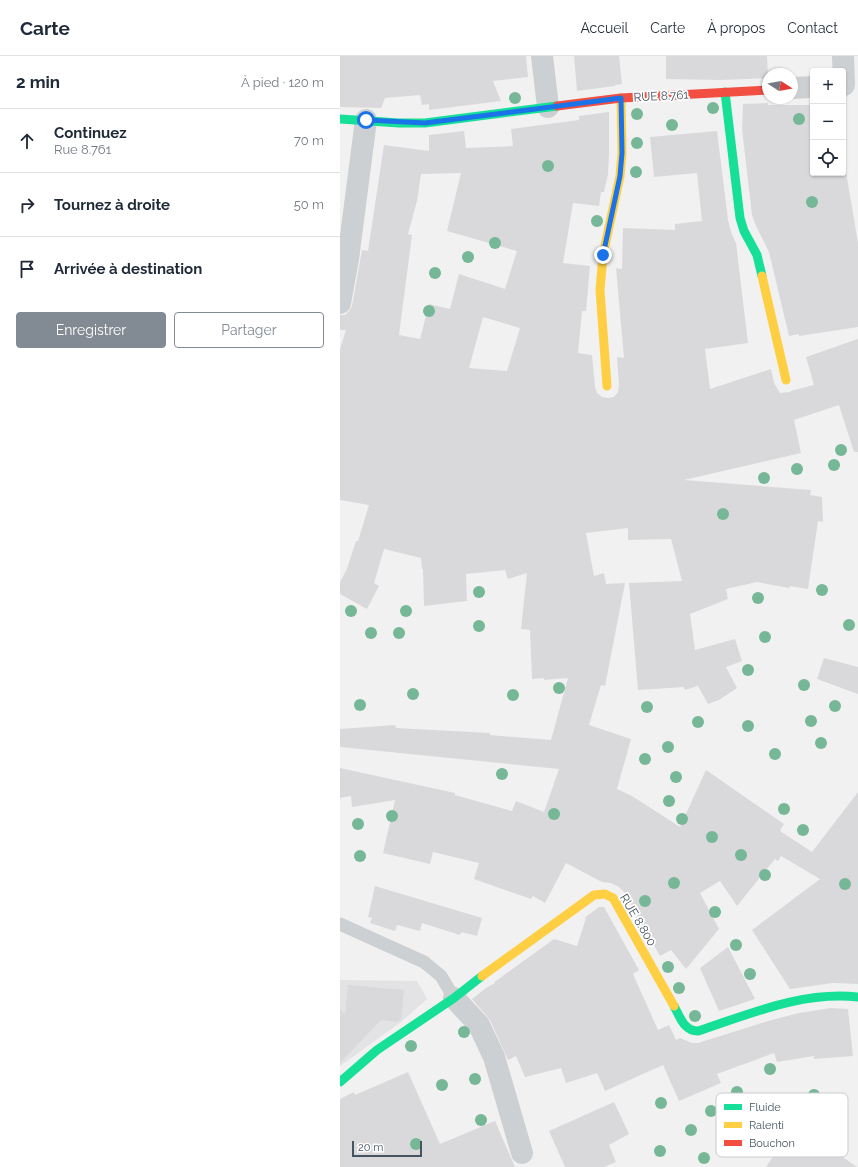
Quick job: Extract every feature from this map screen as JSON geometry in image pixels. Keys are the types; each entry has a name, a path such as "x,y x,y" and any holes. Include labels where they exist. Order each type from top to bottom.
{"street":[{"path":"542,56 548,107"},
{"path":"843,56 848,85"},
{"path":"798,88 810,87"},
{"name":"RUE 8.761","path":"340,119 425,123 621,98 762,90"},
{"path":"725,92 740,218 744,231 757,255 786,380"},
{"path":"607,386 600,290 603,255 620,176 622,153 621,98"},
{"path":"340,303 348,259 366,120"},
{"name":"RUE 8.800","path":"340,1082 377,1050 454,998 488,971 594,895 605,894 613,898 686,1027 692,1031 698,1031 798,1000 830,996 858,997"},
{"path":"454,998 479,1025 494,1057 522,1153"}],"lane":[{"path":"340,924 424,962 441,976 454,998"}],"shaded area":[{"path":"340,980 417,981 427,999 401,1022 340,1066"}],"building":[{"path":"340,56 526,56 528,77 493,81 501,101 429,110 429,104 422,105 420,95 385,98 381,108 340,107"},
{"path":"574,56 619,56 622,84 577,91"},
{"path":"666,56 767,56 768,68 762,68 762,78 721,80 666,79"},
{"path":"743,104 810,105 810,176 846,176 846,172 858,243 858,327 799,336 799,334 789,336 769,252 752,215 742,129"},
{"path":"609,112 608,174 604,192 601,192 599,206 573,203 563,263 590,266 586,311 582,311 578,353 592,355 595,387 597,393 602,397 614,397 618,392 617,357 624,358 616,268 622,269 623,228 675,230 675,224 702,221 697,173 654,177 650,137 717,131 728,220 736,243 748,343 705,349 710,389 771,369 774,383 780,393 814,385 806,357 858,339 858,452 854,452 839,405 794,420 801,453 684,480 811,490 810,495 822,497 823,522 818,521 808,589 790,586 789,588 757,582 726,589 728,599 690,614 695,650 735,639 742,661 726,667 737,688 719,700 708,704 698,686 685,690 684,687 638,690 629,583 682,581 671,539 628,540 628,528 586,533 594,576 604,573 606,584 625,583 605,686 601,685 589,725 631,739 617,789 632,796 680,827 706,770 784,824 780,831 812,852 858,792 858,984 833,983 790,989 752,930 820,879 781,856 778,861 775,859 737,906 720,881 700,893 719,929 686,969 671,950 660,956 624,892 619,887 611,883 602,882 566,863 545,903 533,896 531,899 474,879 479,863 433,852 430,864 383,853 395,800 352,807 351,796 340,798 340,768 455,793 455,795 512,811 516,801 544,812 559,769 340,747 340,729 395,725 396,728 490,733 490,735 551,740 568,678 544,680 544,678 532,679 530,630 521,629 527,573 508,579 505,570 466,574 467,601 424,606 423,569 421,558 384,549 374,583 379,586 367,609 340,594 340,582 347,569 356,541 358,541 369,505 340,500 340,349 346,330 340,330 340,315 345,315 352,306 362,250 368,251 384,145 429,151 429,135 464,131 466,148 513,146 511,129 579,120 579,116","holes":["461,173 447,231 517,251 505,289 459,274 450,309 429,304 420,339 399,335 412,235 408,234 417,201 421,174","483,317 520,328 507,371 469,368"]},
{"path":"824,658 858,667 858,694 817,679"},
{"path":"375,886 482,918 477,936 461,932 460,935 422,923 420,931 397,925 395,931 370,923 372,918 368,917"},
{"path":"599,907 604,907 639,970 633,974 658,1030 669,1025 676,1040 680,1038 692,1043 698,1043 799,1013 831,1008 848,1009 853,1056 814,1059 814,1056 777,1062 774,1053 717,1074 721,1083 679,1101 663,1065 605,1091 597,1073 566,1083 561,1068 525,1077 516,1056 508,1060 490,1020 472,999 554,939 577,946 586,918 584,918"},
{"path":"728,947 755,999 719,1011 700,968"},
{"path":"348,985 404,990 401,1019 396,1022 381,1020 340,1063 340,1009 345,1014"},
{"path":"408,1072 440,1144 495,1121 515,1167 340,1167 340,1099 354,1092 355,1095"},
{"path":"614,1102 629,1134 609,1145 616,1162 604,1167 565,1167 549,1131"},
{"path":"773,1157 843,1157 857,1167 766,1167"}],"traffic: fast":[{"path":"725,92 740,218 744,231 757,255 762,276"},
{"path":"340,119 399,123 425,123 557,106"},
{"path":"340,1082 377,1050 454,998 482,976"},
{"path":"674,1006 683,1023 689,1029 698,1031 776,1005 817,997 858,997"}],"traffic: slow":[{"path":"607,386 600,290 603,255 620,176 622,153 621,98"},
{"path":"762,276 786,380"},
{"path":"482,976 594,895 605,894 613,898 674,1006"}],"traffic: jam":[{"path":"557,106 621,98 762,90"}],"route":[{"path":"366,120 399,123 425,123 621,98 622,153 620,176 603,255"}]}
